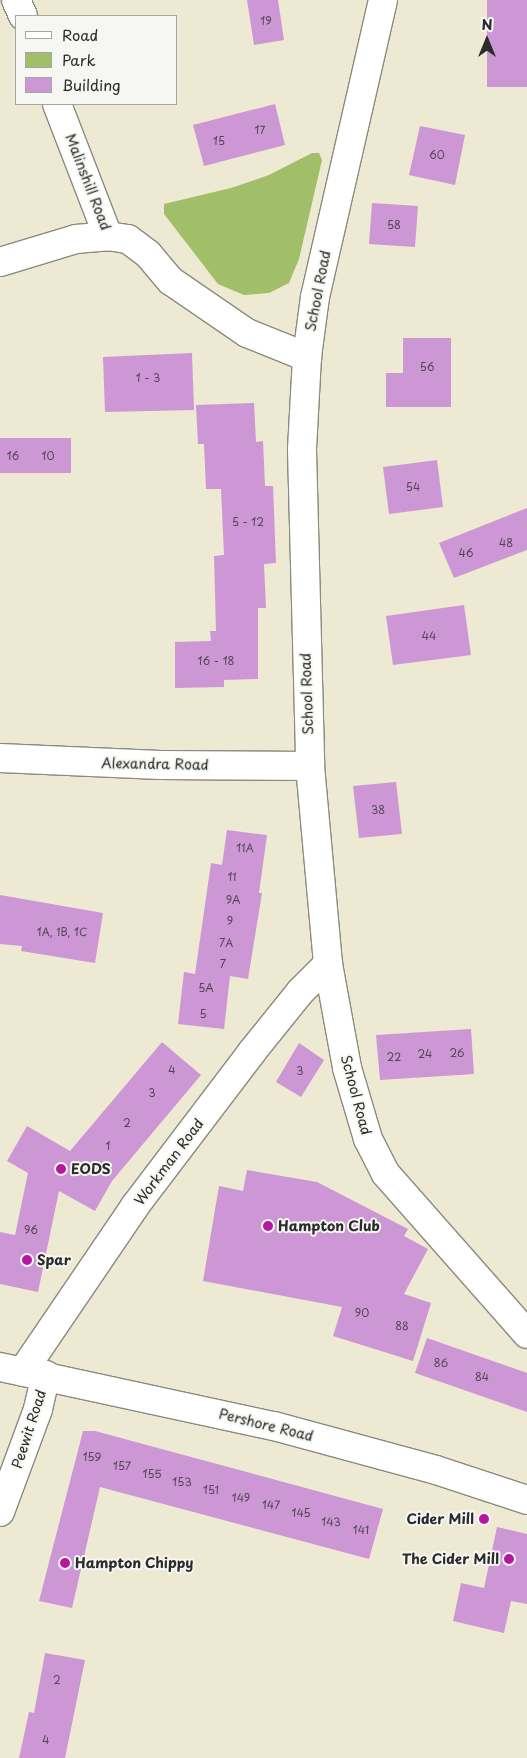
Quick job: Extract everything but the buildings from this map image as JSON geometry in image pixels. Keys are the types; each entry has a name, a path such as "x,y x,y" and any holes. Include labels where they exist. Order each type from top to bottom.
{"street":[{"path":"16,0 23,15"},
{"name":"School Road","path":"383,0 315,297 307,356 302,450 310,766 328,964 347,1068 368,1140 386,1174 527,1334"},
{"name":"Malinshill Road","path":"57,105 108,236 128,239 148,254 171,281 248,334 307,356"},
{"path":"0,262 76,239 108,236"},
{"name":"Alexandra Road","path":"0,758 151,765 310,766"},
{"name":"Workman Road","path":"23,1371 135,1206 300,992 328,964"},
{"name":"Pershore Road","path":"23,1371 274,1426 436,1470 527,1500"},
{"name":"Peewit Road","path":"0,1512 38,1409 23,1371"}],"green space":[{"path":"312,153 319,153 322,160 299,259 289,283 269,293 244,295 218,284 164,214 164,204 231,188 269,175"}],"place":[{"name":"EODS","path":"61,1169"},
{"name":"Hampton Club","path":"268,1226"},
{"name":"Spar","path":"27,1260"},
{"name":"Cider Mill","path":"484,1519"},
{"name":"The Cider Mill","path":"509,1559"},
{"name":"Hampton Chippy","path":"65,1563"}]}
